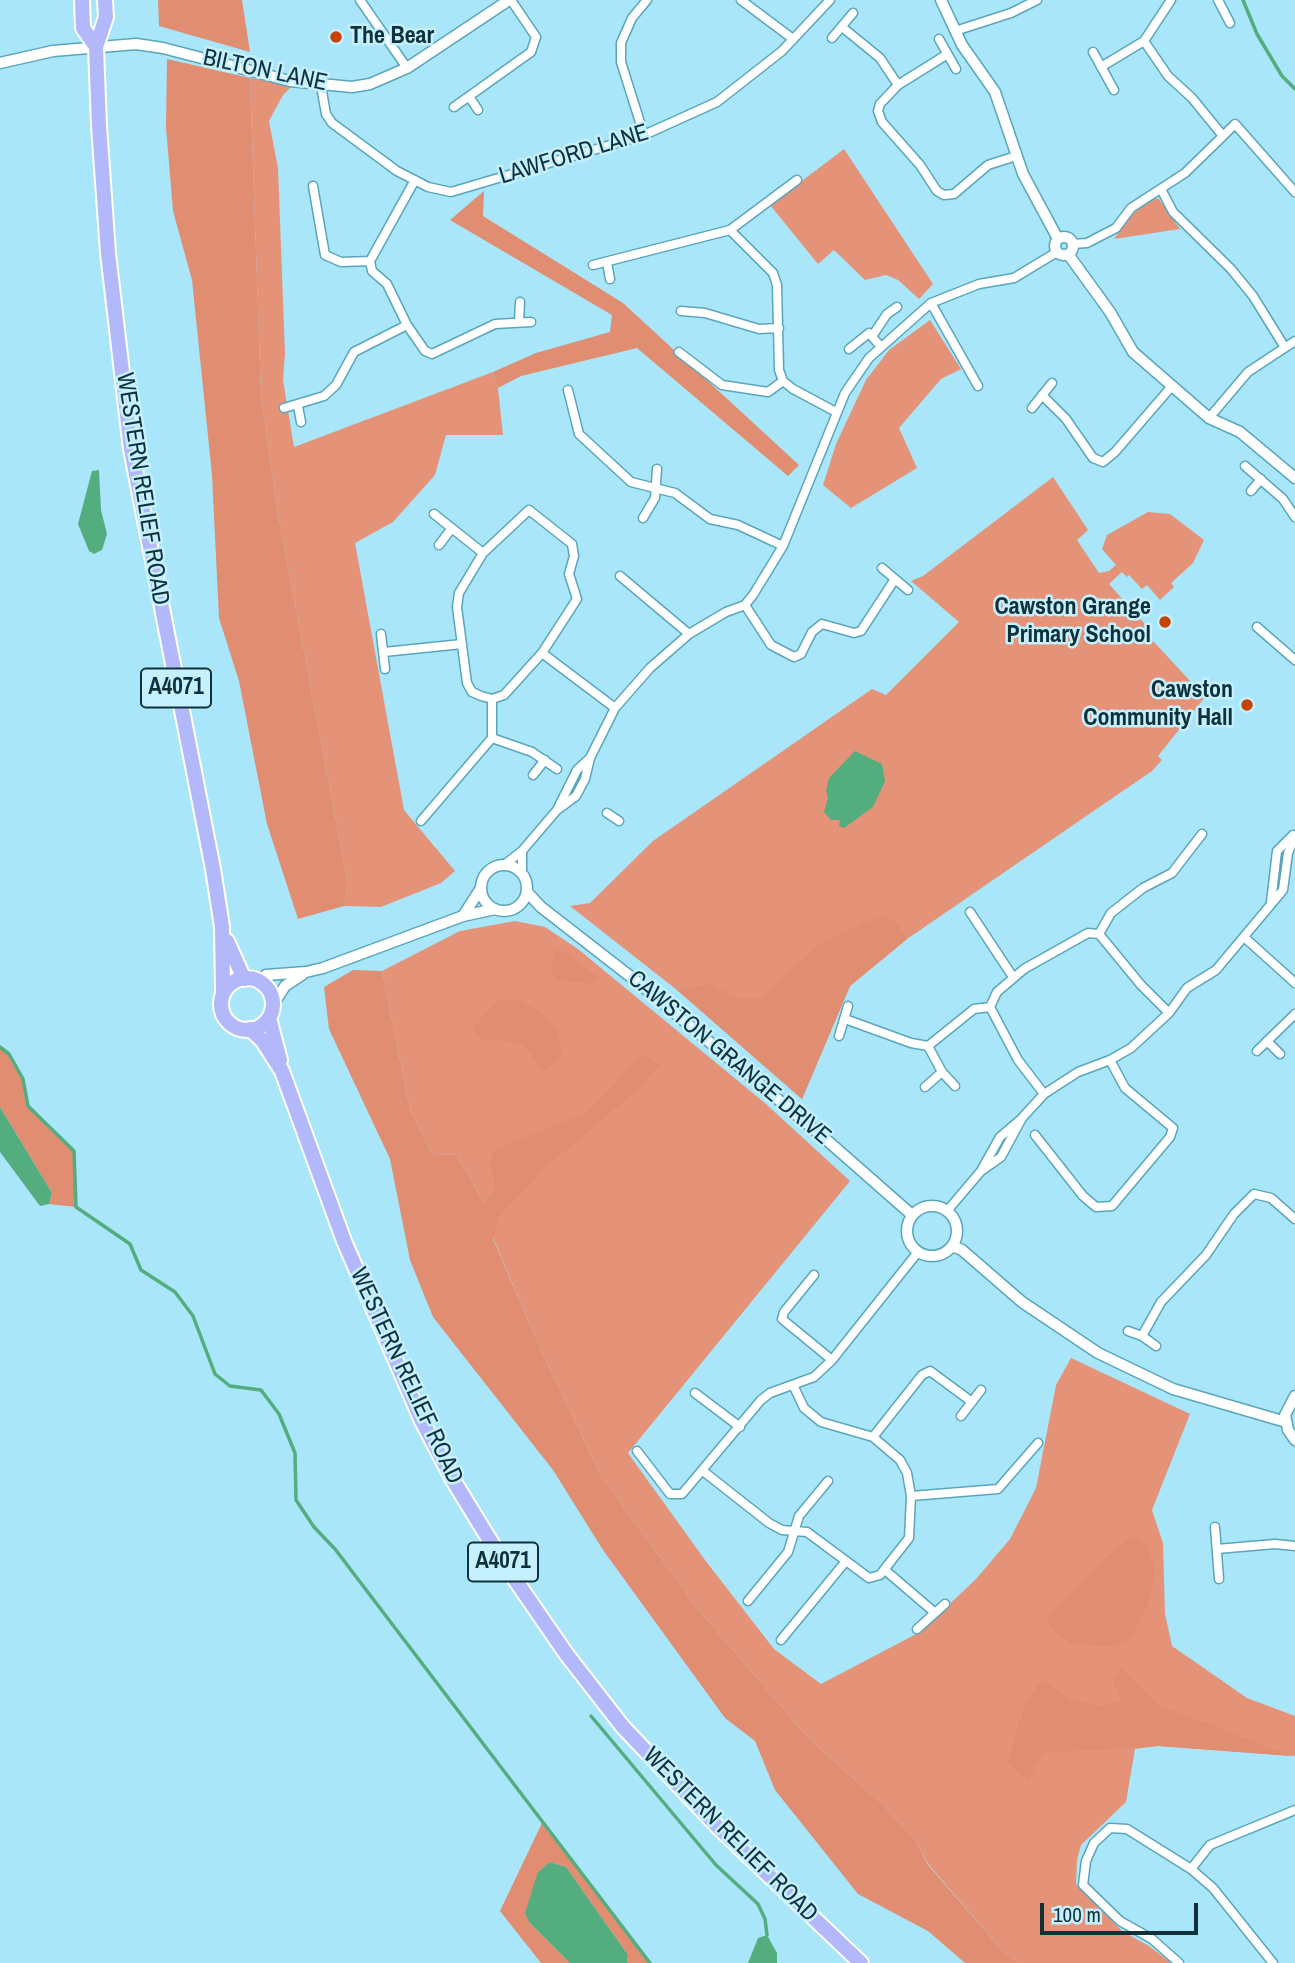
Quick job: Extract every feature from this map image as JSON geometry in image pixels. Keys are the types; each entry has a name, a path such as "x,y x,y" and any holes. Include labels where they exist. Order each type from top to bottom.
{"highway":[{"name":"WESTERN RELIEF ROAD","path":"82,0 83,28 96,47"},
{"name":"WESTERN RELIEF ROAD","path":"105,0 106,17 96,47 108,253 131,449 222,927 223,991"},
{"name":"WESTERN RELIEF ROAD","path":"222,927 244,979"},
{"path":"223,991 244,979 259,981 268,989 274,1003 269,1018 250,1029"},
{"name":"A4071","path":"223,991 223,1015 236,1027 250,1029"},
{"name":"WESTERN RELIEF ROAD","path":"269,1018 282,1070 344,1241 422,1421 453,1480 505,1565 567,1655 623,1727 719,1828 861,1963"},
{"name":"WESTERN RELIEF ROAD","path":"250,1029 262,1040 282,1070"}],"street":[{"path":"360,0 407,68"},
{"name":"BILTON LANE","path":"0,62 53,51 136,44 163,48 248,71 343,88 370,84 407,68 510,0"},
{"path":"454,107 528,56 534,48 536,37 510,0"},
{"path":"644,135 621,62 621,43 632,18 647,0"},
{"path":"741,0 793,39"},
{"name":"LAWFORD LANE","path":"321,86 326,114 332,123 397,171 442,191 460,190 644,135 717,102 757,73 830,0"},
{"path":"941,0 955,31 995,92 1016,156 1058,239 1055,244 1066,250 1110,312 1133,352 1209,418 1240,432 1295,478"},
{"path":"955,31 1011,13 1037,0"},
{"path":"1101,67 1144,41 1171,0"},
{"path":"1218,0 1230,23"},
{"path":"832,38 853,13"},
{"path":"842,27 880,58 898,85"},
{"path":"939,39 956,69"},
{"path":"1144,41 1168,76 1192,98 1223,136"},
{"path":"1093,52 1114,90"},
{"path":"946,55 898,85 880,104 878,111 890,132 920,165 937,191 954,194 988,166 1016,156"},
{"path":"470,98 478,110"},
{"path":"463,916 481,888 485,875 522,851 557,810 577,770 590,758 615,708 650,667 689,634 715,617 745,605 783,546 836,412 863,365 931,303 979,284 1014,278 1066,250 1116,228 1131,208 1185,173 1235,124 1295,192"},
{"path":"415,180 370,256 370,261 372,271 387,284 407,325 425,351 432,354 495,324 531,322"},
{"path":"593,265 730,230 797,180"},
{"path":"313,186 325,255 341,262 370,261"},
{"path":"1161,190 1173,212 1231,269 1253,296 1284,346"},
{"path":"730,230 773,273 777,285 779,370 783,381 836,412"},
{"path":"607,262 610,279"},
{"path":"519,322 520,302"},
{"path":"931,303 978,386"},
{"path":"873,335 887,314 897,307"},
{"path":"681,310 705,313 759,329 779,328"},
{"path":"284,408 298,406 329,392 354,352 407,325"},
{"path":"849,349 869,333 881,347"},
{"path":"1209,418 1248,372 1295,341"},
{"path":"679,352 722,385 768,392 783,381"},
{"path":"1032,408 1052,383"},
{"path":"1042,395 1066,419 1093,458 1103,462 1172,386"},
{"path":"568,390 579,434 631,482 675,493 710,519 738,525 783,546"},
{"path":"298,406 301,422"},
{"path":"1245,466 1287,503 1295,517"},
{"path":"643,518 653,505 657,469"},
{"path":"1251,491 1261,479"},
{"path":"528,510 572,544 574,556 569,574 577,599 542,653 504,695 492,699 472,692 467,683 461,644 457,607 459,593 483,553 528,510"},
{"path":"434,514 483,553"},
{"path":"439,545 452,528"},
{"path":"882,568 908,590"},
{"path":"620,576 689,634"},
{"path":"745,605 771,645 781,653 794,657 801,654 812,632 822,624 854,633 861,631 895,579"},
{"path":"1256,627 1295,660"},
{"path":"381,634 386,669"},
{"path":"384,652 461,644"},
{"path":"542,653 615,708"},
{"path":"421,821 492,738 492,699"},
{"path":"492,738 532,752 557,769"},
{"path":"533,775 545,760"},
{"path":"607,813 619,821"},
{"path":"1099,934 1111,913 1143,888 1172,873 1202,834"},
{"path":"947,1210 981,1171 1000,1137 1044,1094 1078,1072 1110,1060 1131,1048 1169,1013 1188,989 1216,970 1271,905 1277,851 1295,835"},
{"path":"515,908 527,892 522,873 522,851"},
{"path":"504,865 522,873"},
{"path":"481,888 485,901 495,909"},
{"name":"CAWSTON GRANGE DRIVE","path":"527,892 541,907 640,984 912,1215"},
{"path":"259,981 266,975 323,968 463,916 495,909 541,907"},
{"path":"970,912 1013,977"},
{"path":"990,1007 997,992 1013,977 1088,933 1099,934 1141,985 1169,1013"},
{"path":"1244,937 1295,983"},
{"path":"274,1003 285,986 306,972"},
{"path":"839,1036 848,1006"},
{"path":"845,1019 911,1043 929,1046 974,1009 990,1007"},
{"path":"990,1007 1018,1060 1044,1094"},
{"path":"1257,1051 1295,1013"},
{"path":"1267,1041 1280,1054"},
{"path":"929,1046 942,1072 956,1086"},
{"path":"1035,1135 1083,1196 1096,1207 1112,1206 1170,1138 1173,1128 1125,1088 1110,1060"},
{"path":"925,1087 942,1072"},
{"path":"1142,1336 1161,1302 1206,1255 1234,1214 1254,1194 1271,1198 1295,1219"},
{"path":"924,1206 947,1210 957,1231 952,1245 932,1256 918,1252 907,1235 912,1215 924,1206"},
{"path":"952,1245 962,1250 1022,1302 1098,1353 1173,1389 1286,1422"},
{"path":"637,1451 670,1494 682,1494 770,1393 794,1387 814,1377 832,1360 918,1252"},
{"path":"814,1275 784,1312 782,1319 832,1360"},
{"path":"1128,1331 1142,1336 1156,1346"},
{"path":"873,1437 922,1375 930,1371 972,1402"},
{"path":"703,1471 769,1523 782,1530 807,1532 818,1537 873,1579 885,1570 909,1538 911,1496 908,1473 900,1460 873,1437 821,1422 804,1408 794,1387"},
{"path":"961,1416 981,1390"},
{"path":"695,1393 740,1427"},
{"path":"1295,1396 1287,1408 1286,1422 1295,1440"},
{"path":"911,1496 998,1489 1038,1443"},
{"path":"748,1601 788,1552 799,1516 828,1481"},
{"path":"1215,1527 1219,1580"},
{"path":"1217,1549 1275,1544 1295,1546"},
{"path":"780,1640 846,1561"},
{"path":"885,1570 934,1612"},
{"path":"917,1629 945,1604"},
{"path":"1191,1868 1210,1845 1295,1810"},
{"path":"1179,1963 1152,1939 1120,1921 1083,1885 1086,1861 1094,1843 1110,1828 1127,1829 1191,1868 1213,1888 1273,1963"}],"shaded area":[{"path":"158,0 242,0 250,52 159,26"},
{"path":"167,59 250,78 261,395 278,514 348,884 344,906 298,919 267,824 239,681 219,618 212,475 192,280 173,211 166,127"},
{"path":"250,78 293,85 283,95 269,121 278,168 285,354 283,380 294,447 493,372 498,388 503,435 446,435 435,475 393,522 355,543 404,810 455,871 441,883 381,907 344,906 348,884 278,514 261,395"},
{"path":"844,149 933,284 919,299 898,280 886,275 865,280 834,250 818,264 770,205"},
{"path":"484,191 483,216 623,303 799,465 788,476 637,348 521,376 498,388 493,372 536,353 610,332 612,315 450,220"},
{"path":"1153,198 1159,199 1180,229 1114,239 1130,216"},
{"path":"930,320 961,369 941,379 899,428 917,468 851,508 823,485 836,444 866,380 889,350"},
{"path":"99,470 101,510 107,534 102,550 94,554 89,551 78,524 92,471"},
{"path":"1053,477 1088,530 1077,540 1099,573 1109,571 1116,565 1102,549 1107,535 1148,512 1170,514 1204,540 1193,563 1171,583 1174,587 1160,600 1147,585 1142,589 1129,575 1127,577 1122,572 1109,584 1152,632 1144,639 1154,642 1205,697 1158,756 1162,760 1152,771 907,939 850,986 802,1099 677,990 570,906 590,903 653,841 872,689 886,695 959,622 911,581 923,576"},
{"path":"855,751 882,764 885,781 873,807 844,828 839,826 840,820 831,820 824,812 828,798 826,790 829,778"},
{"path":"882,915 897,923 907,939 850,986 802,1099 677,990 709,984 741,999 760,999 819,944"},
{"path":"515,921 545,927 578,949 766,1104 850,1181 628,1453 705,1560 774,1649 821,1684 920,1632 976,1579 1010,1539 1036,1488 1056,1385 1071,1358 1190,1414 1152,1510 1163,1543 1165,1614 1172,1646 1247,1698 1295,1716 1295,1756 1158,1746 1135,1749 1126,1802 1081,1845 1076,1884 1122,1931 1149,1946 1171,1963 1018,1963 1002,1950 928,1864 915,1839 879,1801 808,1738 697,1608 602,1478 541,1350 493,1238 484,1203 457,1155 432,1154 410,1109 382,971 460,931"},
{"path":"555,950 565,952 599,978 594,984 556,980 551,968"},
{"path":"353,970 382,971 410,1109 432,1154 457,1155 484,1203 495,1190 490,1162 493,1151 589,1111 641,1055 660,1064 642,1086 546,1167 499,1217 493,1239 541,1350 602,1478 697,1608 808,1738 879,1801 915,1839 928,1865 1002,1950 1018,1963 965,1963 928,1931 858,1894 775,1790 755,1741 725,1718 603,1550 553,1470 433,1317 410,1260 390,1159 329,1029 324,987"},
{"path":"518,999 544,1014 557,1029 562,1052 557,1062 543,1071 525,1046 508,1041 482,1040 473,1028 498,1000"},
{"path":"0,1047 9,1054 23,1079 28,1106 74,1151 76,1207 49,1204 52,1193 0,1107"},
{"path":"0,1107 52,1193 49,1204 40,1206 0,1152"},
{"path":"1131,1536 1148,1546 1155,1571 1149,1602 1131,1639 1113,1647 1070,1643 1054,1631 1046,1619 1100,1563"},
{"path":"1122,1668 1159,1705 1291,1756 1158,1746 1043,1753 1028,1780 1007,1763 1025,1703 1043,1679 1068,1699 1100,1706 1122,1701 1114,1682"},
{"path":"543,1821 650,1963 627,1963 628,1955 566,1867 550,1862 538,1872 529,1922 570,1963 541,1963 500,1911"},
{"path":"550,1862 566,1867 628,1955 627,1963 570,1963 529,1922 525,1913 538,1872"},
{"path":"767,1935 777,1953 777,1963 748,1963 758,1938"}],"waterway":[{"path":"1243,0 1257,34 1282,76 1295,89"},
{"path":"0,1047 9,1054 23,1079 28,1106 74,1151 76,1207 130,1244 141,1270 175,1292 193,1316 215,1374 230,1386 261,1390 279,1414 295,1453 296,1500 314,1527 335,1549 650,1963"},
{"path":"591,1716 716,1865 758,1904 765,1919 767,1935"}],"place":[{"name":"The Bear","path":"336,37"},
{"name":"Cawston Grange Primary School","path":"1165,622"},
{"name":"Cawston Community Hall","path":"1247,705"}]}
